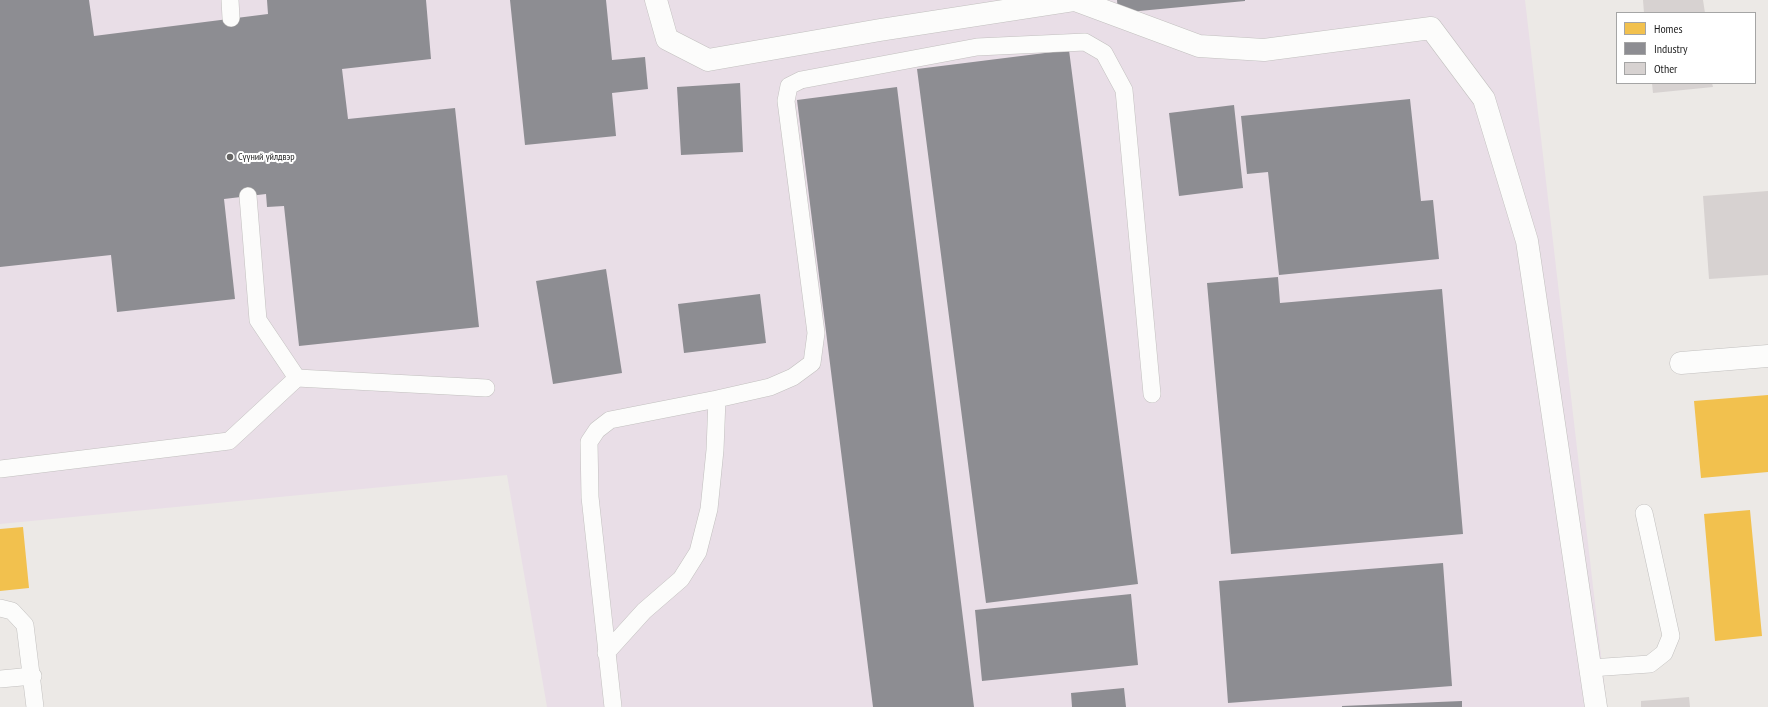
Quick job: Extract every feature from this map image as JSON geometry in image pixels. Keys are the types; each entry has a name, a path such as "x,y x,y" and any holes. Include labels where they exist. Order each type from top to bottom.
{"street":[{"path":"656,0 667,40 708,60 880,30 1075,0 1199,46 1264,50 1431,28 1484,99 1527,240 1596,707"},
{"path":"1681,363 1768,356"}],"lane":[{"path":"230,0 232,18"},
{"path":"613,707 590,497 589,442 597,430 610,420 717,400 770,387 793,377 812,363 816,333 786,101 789,86 801,80 977,47 1085,42 1104,53 1124,90 1152,394"},
{"path":"248,196 258,320 297,378"},
{"path":"0,469 229,441 297,378 486,388"},
{"path":"606,653 644,611 682,579 698,552 709,509 715,450 717,400"},
{"path":"1590,668 1650,664 1664,653 1671,636 1644,513"},
{"path":"0,608 12,611 25,625 33,676 35,707"},
{"path":"0,679 33,676"}],"shaded area":[{"path":"0,0 1525,0 1607,707 547,707 507,475 0,524"}],"building: Homes":[{"path":"1768,395 1768,472 1701,478 1694,401"},
{"path":"1750,510 1762,636 1715,641 1704,514"},
{"path":"23,527 29,588 0,591 0,529"}],"building: Industry":[{"name":"Сүүний үйлдвэр","path":"0,0 89,0 94,36 268,14 267,0 426,0 431,59 342,69 348,119 455,108 479,327 299,346 284,206 267,207 266,194 224,199 235,299 117,312 111,255 0,267"},
{"path":"510,0 606,0 612,60 645,57 648,89 612,93 616,136 525,145"},
{"path":"1117,0 1245,0 1245,1 1118,13"},
{"path":"1069,50 1138,584 986,603 917,69"},
{"path":"740,83 743,152 681,155 677,87"},
{"path":"897,87 974,707 873,707 797,100"},
{"path":"1410,99 1421,201 1433,200 1439,259 1279,275 1268,172 1247,174 1241,116"},
{"path":"1234,105 1243,188 1179,196 1169,113"},
{"path":"606,269 622,373 553,384 536,281"},
{"path":"1278,277 1280,303 1442,289 1463,534 1231,554 1207,283"},
{"path":"760,294 766,343 684,353 678,304"},
{"path":"1443,563 1452,686 1228,703 1219,581"},
{"path":"1131,594 1138,665 982,681 975,610"},
{"path":"1124,688 1126,707 1072,707 1071,693"},
{"path":"1462,701 1462,707 1342,707 1342,706"}],"building: Other":[{"path":"1643,0 1703,0 1705,12 1644,12"},
{"path":"1652,84 1712,84 1713,87 1653,93"},
{"path":"1768,191 1768,275 1709,279 1703,196"},
{"path":"1689,697 1690,707 1641,707 1641,701"}],"place":[{"name":"Сүүний үйлдвэр","path":"230,157"}]}
